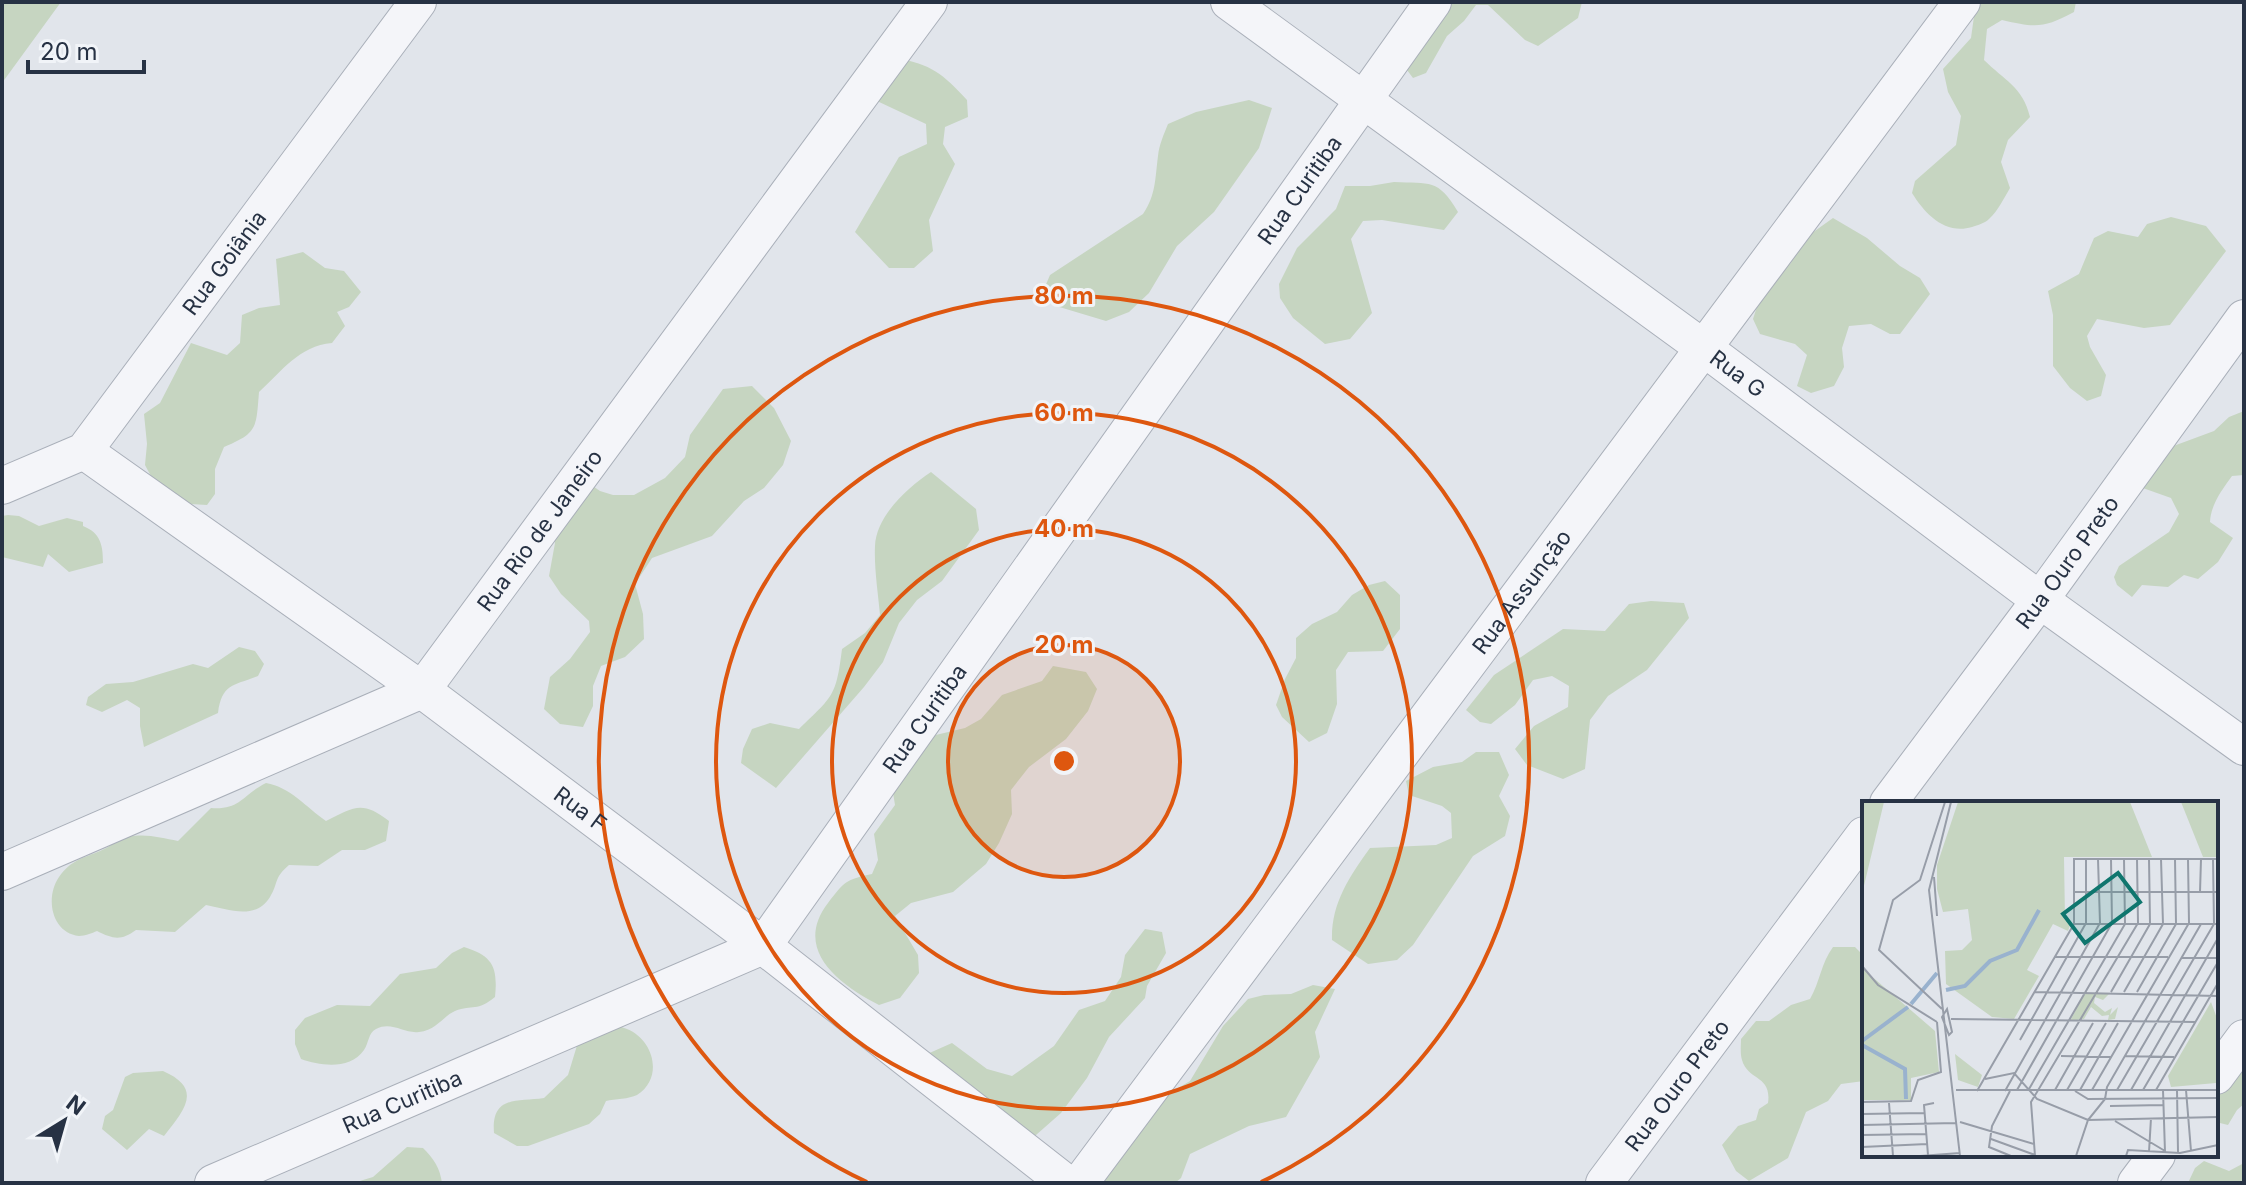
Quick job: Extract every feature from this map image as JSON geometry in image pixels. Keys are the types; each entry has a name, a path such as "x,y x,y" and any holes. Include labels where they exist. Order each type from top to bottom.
{"street":[{"name":"Rua Goiânia","path":"84,451 418,2"},
{"name":"Rua Rio de Janeiro","path":"422,690 929,2"},
{"name":"Rua G","path":"1229,2 2244,747"},
{"name":"Rua Curitiba","path":"213,1183 763,946 1433,2"},
{"name":"Rua Assunção","path":"1080,1183 1962,2"},
{"name":"Rua Ouro Preto","path":"1889,801 2244,318"},
{"path":"2,486 84,451"},
{"name":"Rua F","path":"84,451 422,690 763,946 1066,1183"},
{"path":"2,872 422,690"},
{"name":"Rua Ouro Preto","path":"1604,1183 1862,838"},
{"path":"2218,1073 2244,1038"},
{"path":"2136,1183 2156,1157"}],"green space":[{"path":"2,2 61,2 2,83"},
{"path":"1449,2 1582,2 1578,18 1538,46 1525,40 1488,5 1476,5 1447,36 1426,73 1413,78 1404,66"},
{"path":"1976,2 2076,2 2074,12 2047,24 2002,20 1987,29 1984,60 2018,91 2030,117 2008,140 2001,162 2010,188 1998,208 1981,224 1962,229 1937,221 1912,193 1915,181 1956,145 1961,116 1948,92 1943,69 1971,38"},
{"path":"896,58 918,63 936,72 967,100 968,117 945,127 943,144 955,164 929,220 933,251 914,268 889,268 855,232 899,157 927,144 926,124 877,101"},
{"path":"1249,100 1272,108 1259,148 1214,212 1177,246 1149,293 1129,312 1106,321 1056,306 1047,298 1044,289 1050,275 1143,214 1153,193 1159,148 1168,124 1196,112"},
{"path":"1394,182 1432,185 1445,193 1458,212 1444,230 1382,220 1363,221 1351,239 1372,313 1350,339 1325,344 1293,318 1280,298 1279,284 1297,248 1336,209 1345,186"},
{"path":"2171,217 2206,226 2226,251 2170,325 2144,328 2097,319 2087,336 2106,375 2101,396 2087,401 2070,388 2053,366 2053,315 2048,291 2079,274 2094,238 2108,231 2138,237 2147,224"},
{"path":"1833,218 1867,238 1900,266 1920,278 1930,294 1900,334 1890,334 1871,324 1849,326 1842,348 1844,367 1834,386 1811,393 1797,386 1807,355 1795,344 1760,334 1753,319 1764,285 1791,263 1795,253 1812,233"},
{"path":"303,252 325,268 344,271 361,292 349,307 337,312 345,326 332,343 300,354 259,392 256,422 243,438 224,447 215,469 215,494 207,505 174,503 162,497 145,465 147,444 144,414 160,403 191,343 227,355 240,343 242,315 259,308 280,305 276,259"},
{"path":"752,386 774,408 791,441 783,465 764,488 744,501 712,536 652,558 635,584 643,614 644,639 625,657 601,666 593,686 593,706 583,727 560,724 544,709 550,677 570,659 590,632 589,621 561,594 549,576 555,543 552,527 584,480 600,491 613,495 634,495 665,478 685,457 690,435 723,389"},
{"path":"2244,411 2244,475 2232,476 2215,503 2210,522 2233,538 2218,562 2198,579 2184,575 2168,587 2142,585 2132,597 2117,585 2114,577 2119,566 2169,532 2179,514 2171,498 2140,487 2160,451 2214,431 2229,417"},
{"path":"931,472 976,509 979,530 942,581 917,600 899,623 883,662 864,687 776,788 741,763 743,749 752,729 770,723 799,729 831,695 838,677 842,649 865,633 880,615 875,546 881,524 903,494"},
{"path":"2,516 19,516 39,526 67,518 83,522 83,526 94,532 100,541 103,563 69,572 48,554 43,567 2,557"},
{"path":"1385,581 1400,595 1400,629 1383,651 1348,652 1336,670 1337,704 1327,733 1309,742 1282,717 1276,705 1296,658 1296,638 1312,624 1337,612 1352,595 1369,585"},
{"path":"1651,601 1684,603 1689,618 1647,670 1608,696 1590,720 1585,769 1563,779 1527,765 1515,749 1534,726 1568,707 1569,686 1552,676 1533,680 1515,705 1491,724 1480,722 1466,710 1494,675 1563,629 1605,631 1629,604"},
{"path":"239,647 255,651 264,664 258,676 230,687 223,696 218,713 144,747 140,708 127,700 102,712 86,705 88,697 106,684 133,682 193,664 208,668"},
{"path":"1053,666 1086,672 1097,689 1088,711 1066,739 1029,767 1011,790 1012,814 986,864 953,892 911,903 895,916 918,955 919,973 900,998 879,1005 864,997 825,964 815,936 818,920 838,890 846,882 872,874 878,860 874,834 895,805 890,774 919,739 965,728 981,719 1002,695 1042,681"},
{"path":"1476,752 1499,752 1509,775 1499,796 1510,816 1505,836 1473,856 1413,945 1397,960 1368,964 1332,940 1332,927 1343,891 1370,848 1436,845 1452,838 1451,813 1442,806 1409,795 1406,781 1433,767 1462,762"},
{"path":"266,783 290,793 326,821 351,809 372,810 389,821 386,841 365,850 342,850 318,866 289,865 278,877 270,897 257,909 241,912 206,905 175,932 136,930 117,938 97,931 79,936 62,928 57,921 53,913 52,894 59,877 73,863 128,837 147,836 178,841 211,808 229,807"},
{"path":"1145,929 1162,932 1166,953 1147,986 1145,998 1109,1037 1087,1078 1061,1113 1036,1135 1002,1146 925,1055 952,1043 987,1069 1012,1076 1054,1046 1079,1010 1105,1001 1121,977 1125,955"},
{"path":"464,947 482,954 492,964 496,978 495,997 489,1002 455,1011 425,1031 414,1032 387,1026 376,1029 371,1033 366,1047 351,1061 326,1065 301,1059 295,1044 295,1030 305,1018 337,1005 370,1006 400,974 436,968"},
{"path":"1833,947 1855,947 1862,954 1862,1081 1841,1084 1828,1101 1806,1112 1788,1158 1749,1181 1736,1171 1722,1145 1738,1126 1756,1120 1759,1109 1768,1103 1766,1087 1749,1072 1742,1060 1741,1039 1756,1021 1769,1021 1791,1005 1810,999"},
{"path":"1313,985 1335,989 1315,1032 1320,1057 1286,1117 1249,1126 1190,1154 1181,1178 1175,1183 1103,1183 1103,1175 1151,1104 1190,1081 1223,1026 1248,999 1291,994"},
{"path":"602,1023 627,1029 644,1042 653,1070 645,1088 634,1096 606,1101 600,1114 589,1124 528,1146 517,1146 494,1133 494,1121 501,1106 544,1098 568,1075 579,1039"},
{"path":"2244,1045 2244,1104 2228,1125 2218,1122 2218,1083"},
{"path":"163,1071 183,1085 187,1093 183,1109 164,1136 149,1129 127,1150 102,1129 105,1116 113,1110 125,1077 133,1073"},
{"path":"407,1147 423,1148 436,1164 442,1183 353,1183 373,1177"},
{"path":"2204,1161 2229,1171 2244,1163 2244,1183 2188,1183 2195,1168"}]}
